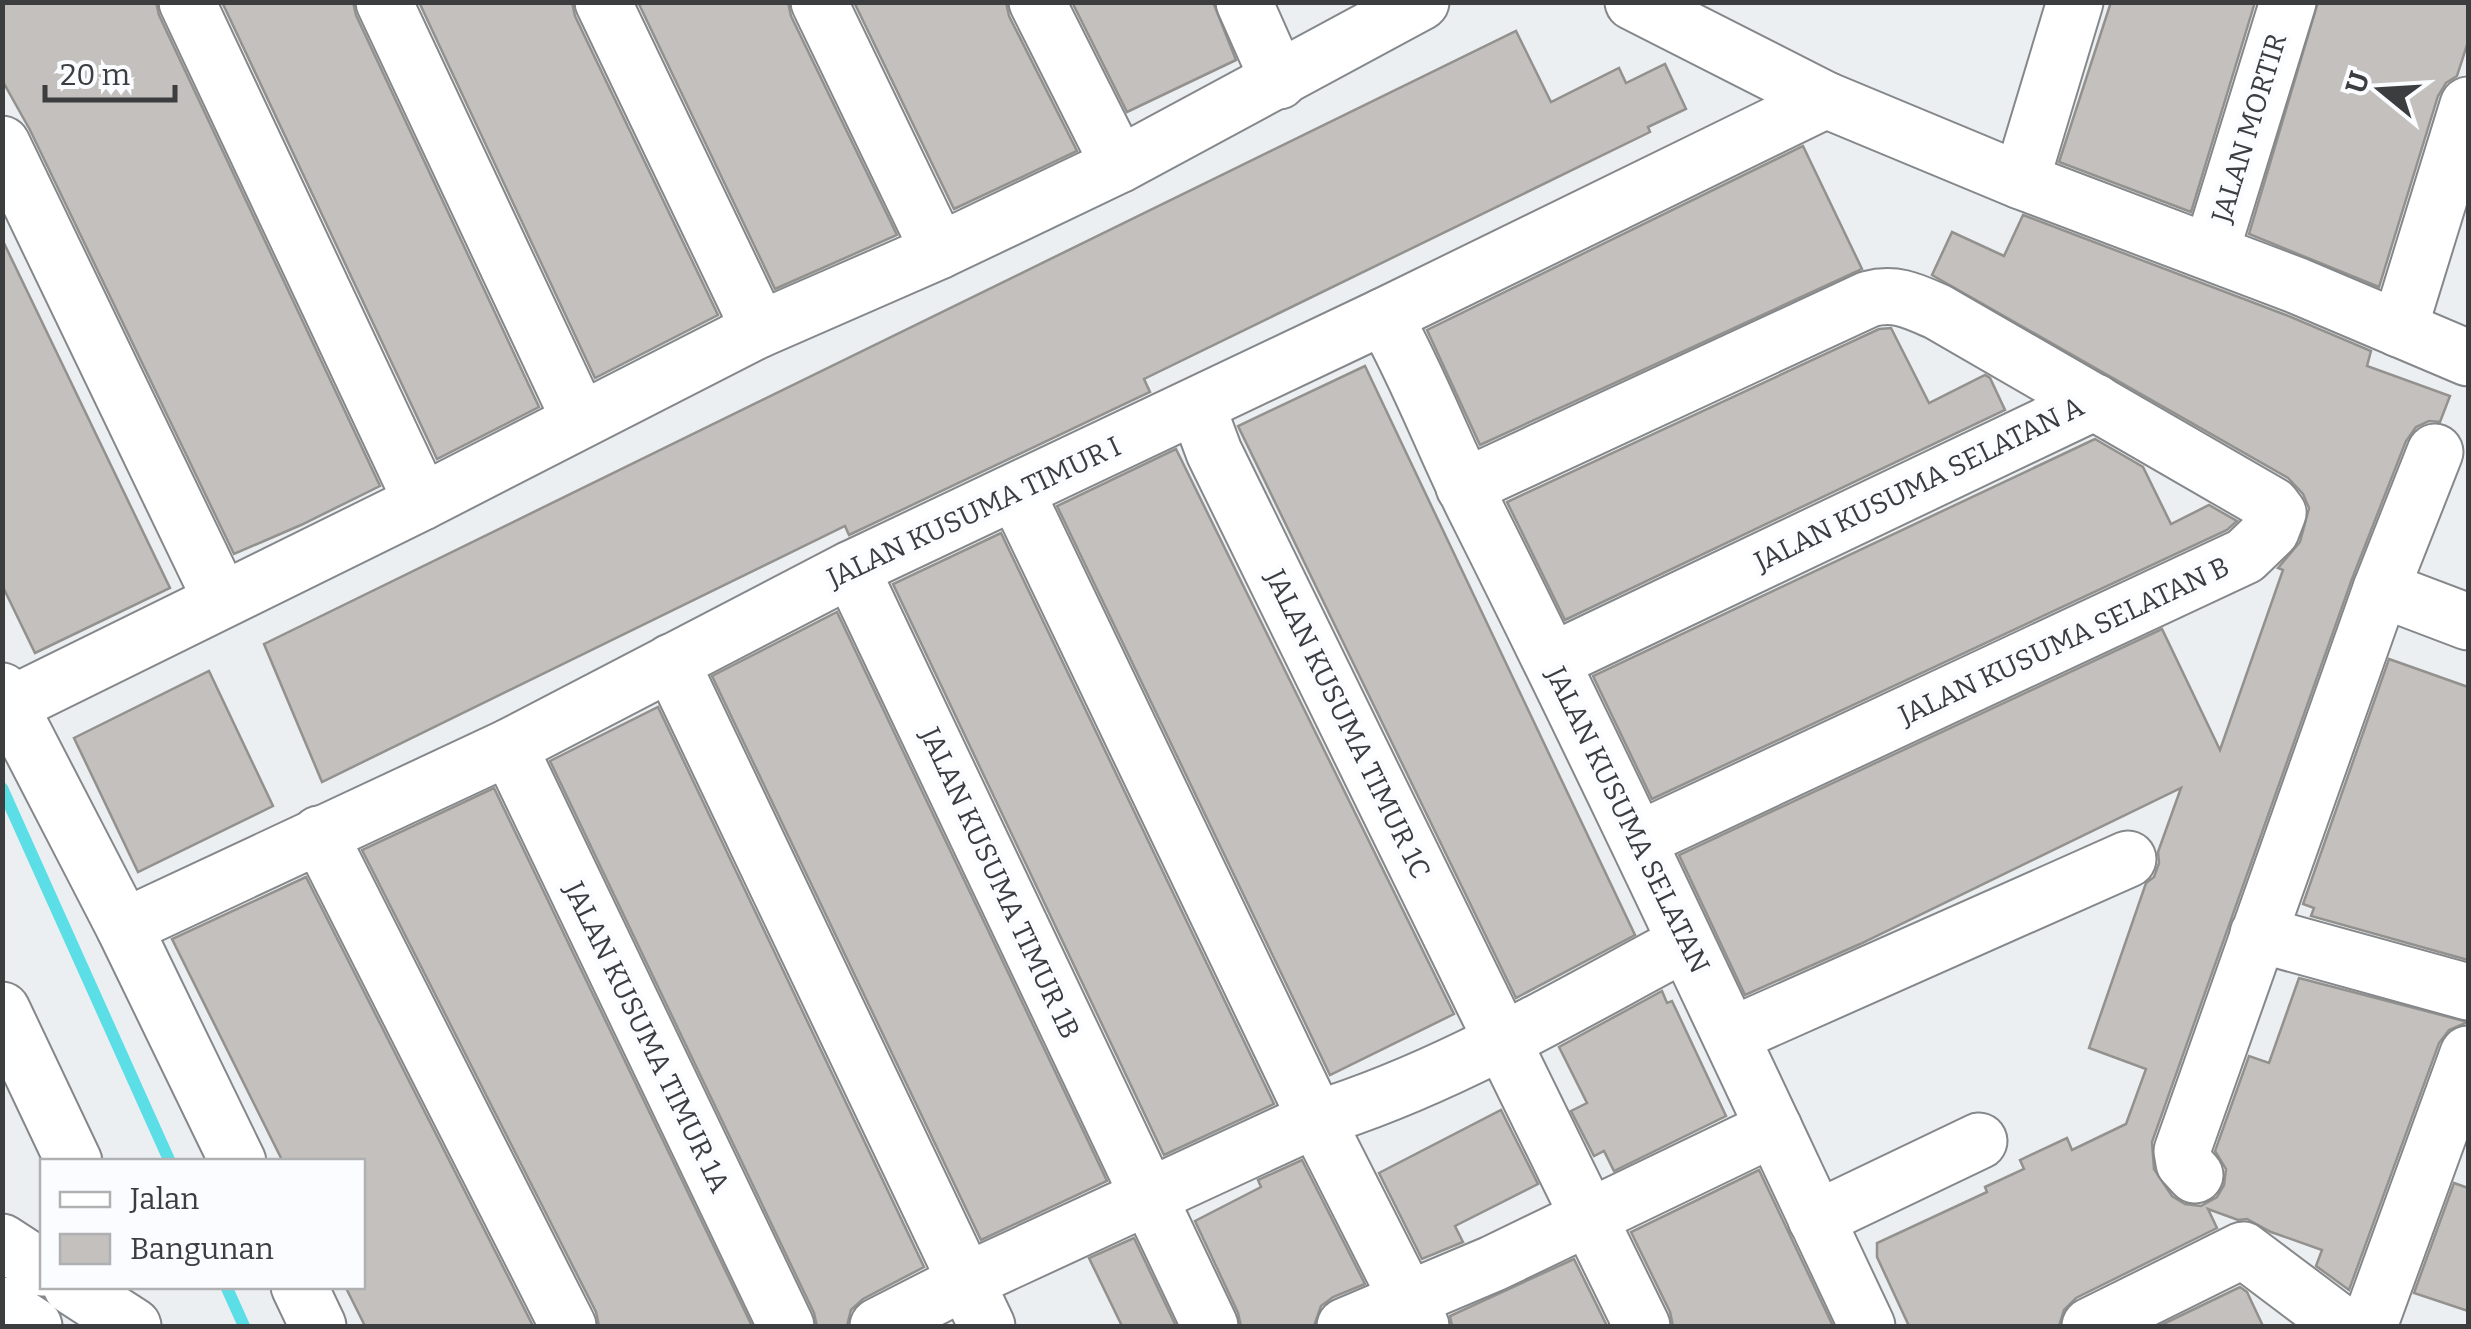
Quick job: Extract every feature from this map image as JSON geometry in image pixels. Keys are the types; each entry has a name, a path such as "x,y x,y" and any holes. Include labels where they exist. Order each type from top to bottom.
{"street":[{"path":"187,2 422,502"},
{"path":"384,2 580,420"},
{"path":"603,2 748,305 756,332"},
{"path":"818,2 939,251"},
{"path":"1037,2 1120,165"},
{"path":"1244,2 1280,81"},
{"path":"237,1159 124,926 5,702 422,502 756,332 1120,165 1420,2"},
{"path":"1633,2 1826,100 2468,358"},
{"path":"2020,181 2075,2"},
{"name":"JALAN MORTIR","path":"2214,254 2214,242 2288,2"},
{"name":"JALAN KUSUMA TIMUR I","path":"124,926 508,748 851,569 1384,316 1826,100"},
{"path":"2399,329 2468,105"},
{"path":"2,144 221,599"},
{"name":"JALAN KUSUMA SELATAN A","path":"1464,487 1869,299 1888,294 1938,312 2095,402"},
{"name":"JALAN KUSUMA SELATAN","path":"1384,316 1732,1036 1867,1326"},
{"name":"JALAN KUSUMA SELATAN A","path":"1552,662 2095,402"},
{"name":"JALAN KUSUMA SELATAN B","path":"1638,840 2245,556 2271,531 2278,513 2272,505 2095,402"},
{"name":"JALAN KUSUMA TIMUR 1C","path":"1196,406 1214,452 1642,1326"},
{"path":"2195,1174 2184,1163 2182,1151 2381,589 2435,452"},
{"path":"1016,492 1316,1119 1415,1313"},
{"name":"JALAN KUSUMA TIMUR 1B","path":"851,569 1210,1326"},
{"path":"2381,589 2468,622"},
{"path":"671,662 977,1304"},
{"name":"JALAN KUSUMA TIMUR 1A","path":"508,748 786,1326"},
{"path":"318,834 568,1326"},
{"path":"1732,1036 2128,859"},
{"path":"2258,934 2468,992"},
{"path":"878,1326 977,1304 1149,1196 1316,1119 1368,1103 1504,1040 1685,943"},
{"path":"2,1010 73,1159"},
{"path":"2369,1326 2468,1054"},
{"path":"1346,1326 1415,1313 1588,1218 1774,1128"},
{"path":"1816,1219 1979,1141"},
{"path":"2,1242 40,1267"},
{"path":"2090,1326 2242,1250 2344,1326"},
{"path":"76,1289 133,1326"},
{"path":"135,1289 153,1326"},
{"path":"300,1289 318,1326"},
{"path":"2,1305 34,1326"}],"building":[{"path":"2,2 156,2 380,486 234,554 30,130 2,80"},
{"path":"222,2 353,2 539,407 437,459"},
{"path":"419,2 572,2 575,16 718,315 595,378"},
{"path":"638,2 788,2 791,16 897,235 775,289"},
{"path":"854,2 1006,2 1009,16 1077,151 954,209"},
{"path":"1072,2 1213,2 1236,60 1127,112"},
{"path":"2111,2 2255,2 2191,212 2059,162"},
{"path":"2318,2 2468,2 2468,42 2457,76 2446,83 2438,96 2379,287 2249,234"},
{"path":"1516,31 1551,102 1619,68 1626,83 1665,64 1686,109 1648,127 1650,132 1144,379 1150,392 849,535 845,526 322,782 264,644"},
{"path":"1803,146 1862,269 1480,445 1427,330"},
{"path":"2023,215 2371,351 2367,366 2450,396 2440,422 2429,421 2416,427 2406,441 2352,579 2152,1142 2154,1169 2172,1196 2185,1204 2201,1206 2217,1197 2226,1169 2215,1151 2249,1056 2269,1063 2299,978 2468,1022 2449,1030 2439,1043 2349,1290 2316,1266 2322,1250 2247,1219 2238,1220 2208,1209 2217,1228 2076,1298 2064,1310 2059,1326 1909,1326 1877,1257 1877,1243 1987,1192 1985,1187 2024,1169 2020,1160 2067,1138 2072,1150 2126,1124 2146,1069 2089,1048 2146,883 2154,877 2159,863 2158,852 2181,788 1860,944 1745,995 1679,855 2162,629 2220,750 2283,570 2278,568 2300,542 2309,508 2303,494 2288,478 1932,275 1952,232 2004,256"},
{"path":"2,239 170,588 35,653 2,585"},
{"path":"1891,328 1929,403 1985,375 2005,410 1565,620 1507,502 1879,329"},
{"path":"1365,366 1635,935 1516,998 1238,426"},
{"path":"2095,439 2143,467 2171,524 2209,505 2237,521 2227,530 1652,799 1593,676"},
{"path":"1176,449 1454,1014 1330,1075 1057,506"},
{"path":"1001,533 1274,1104 1164,1155 893,584"},
{"path":"837,612 1107,1181 981,1240 712,676"},
{"path":"2389,659 2468,687 2468,960 2311,916 2314,908 2303,904"},
{"path":"209,671 273,806 138,872 74,738"},
{"path":"658,707 924,1267 863,1299 851,1310 847,1326 817,1326 550,761"},
{"path":"494,788 752,1326 599,1326 596,1312 362,850"},
{"path":"306,877 533,1326 365,1326 346,1289 365,1289 365,1159 282,1159 172,939"},
{"path":"1662,991 1667,1003 1672,1001 1726,1116 1614,1171 1604,1151 1594,1156 1571,1111 1587,1103 1559,1047"},
{"path":"1501,1110 1538,1184 1455,1226 1463,1242 1422,1259 1379,1173"},
{"path":"1302,1160 1365,1284 1321,1306 1314,1326 1241,1326 1195,1221 1261,1187 1258,1180"},
{"path":"1759,1170 1833,1326 1673,1326 1631,1232"},
{"path":"2454,1183 2468,1188 2468,1311 2414,1293"},
{"path":"1134,1238 1176,1326 1122,1326 1089,1258"},
{"path":"1574,1259 1607,1326 1452,1326 1450,1316"},
{"path":"2240,1287 2247,1292 2263,1326 2159,1326"}],"waterway":[{"path":"2,788 169,1159"},
{"path":"227,1289 244,1326"}]}
